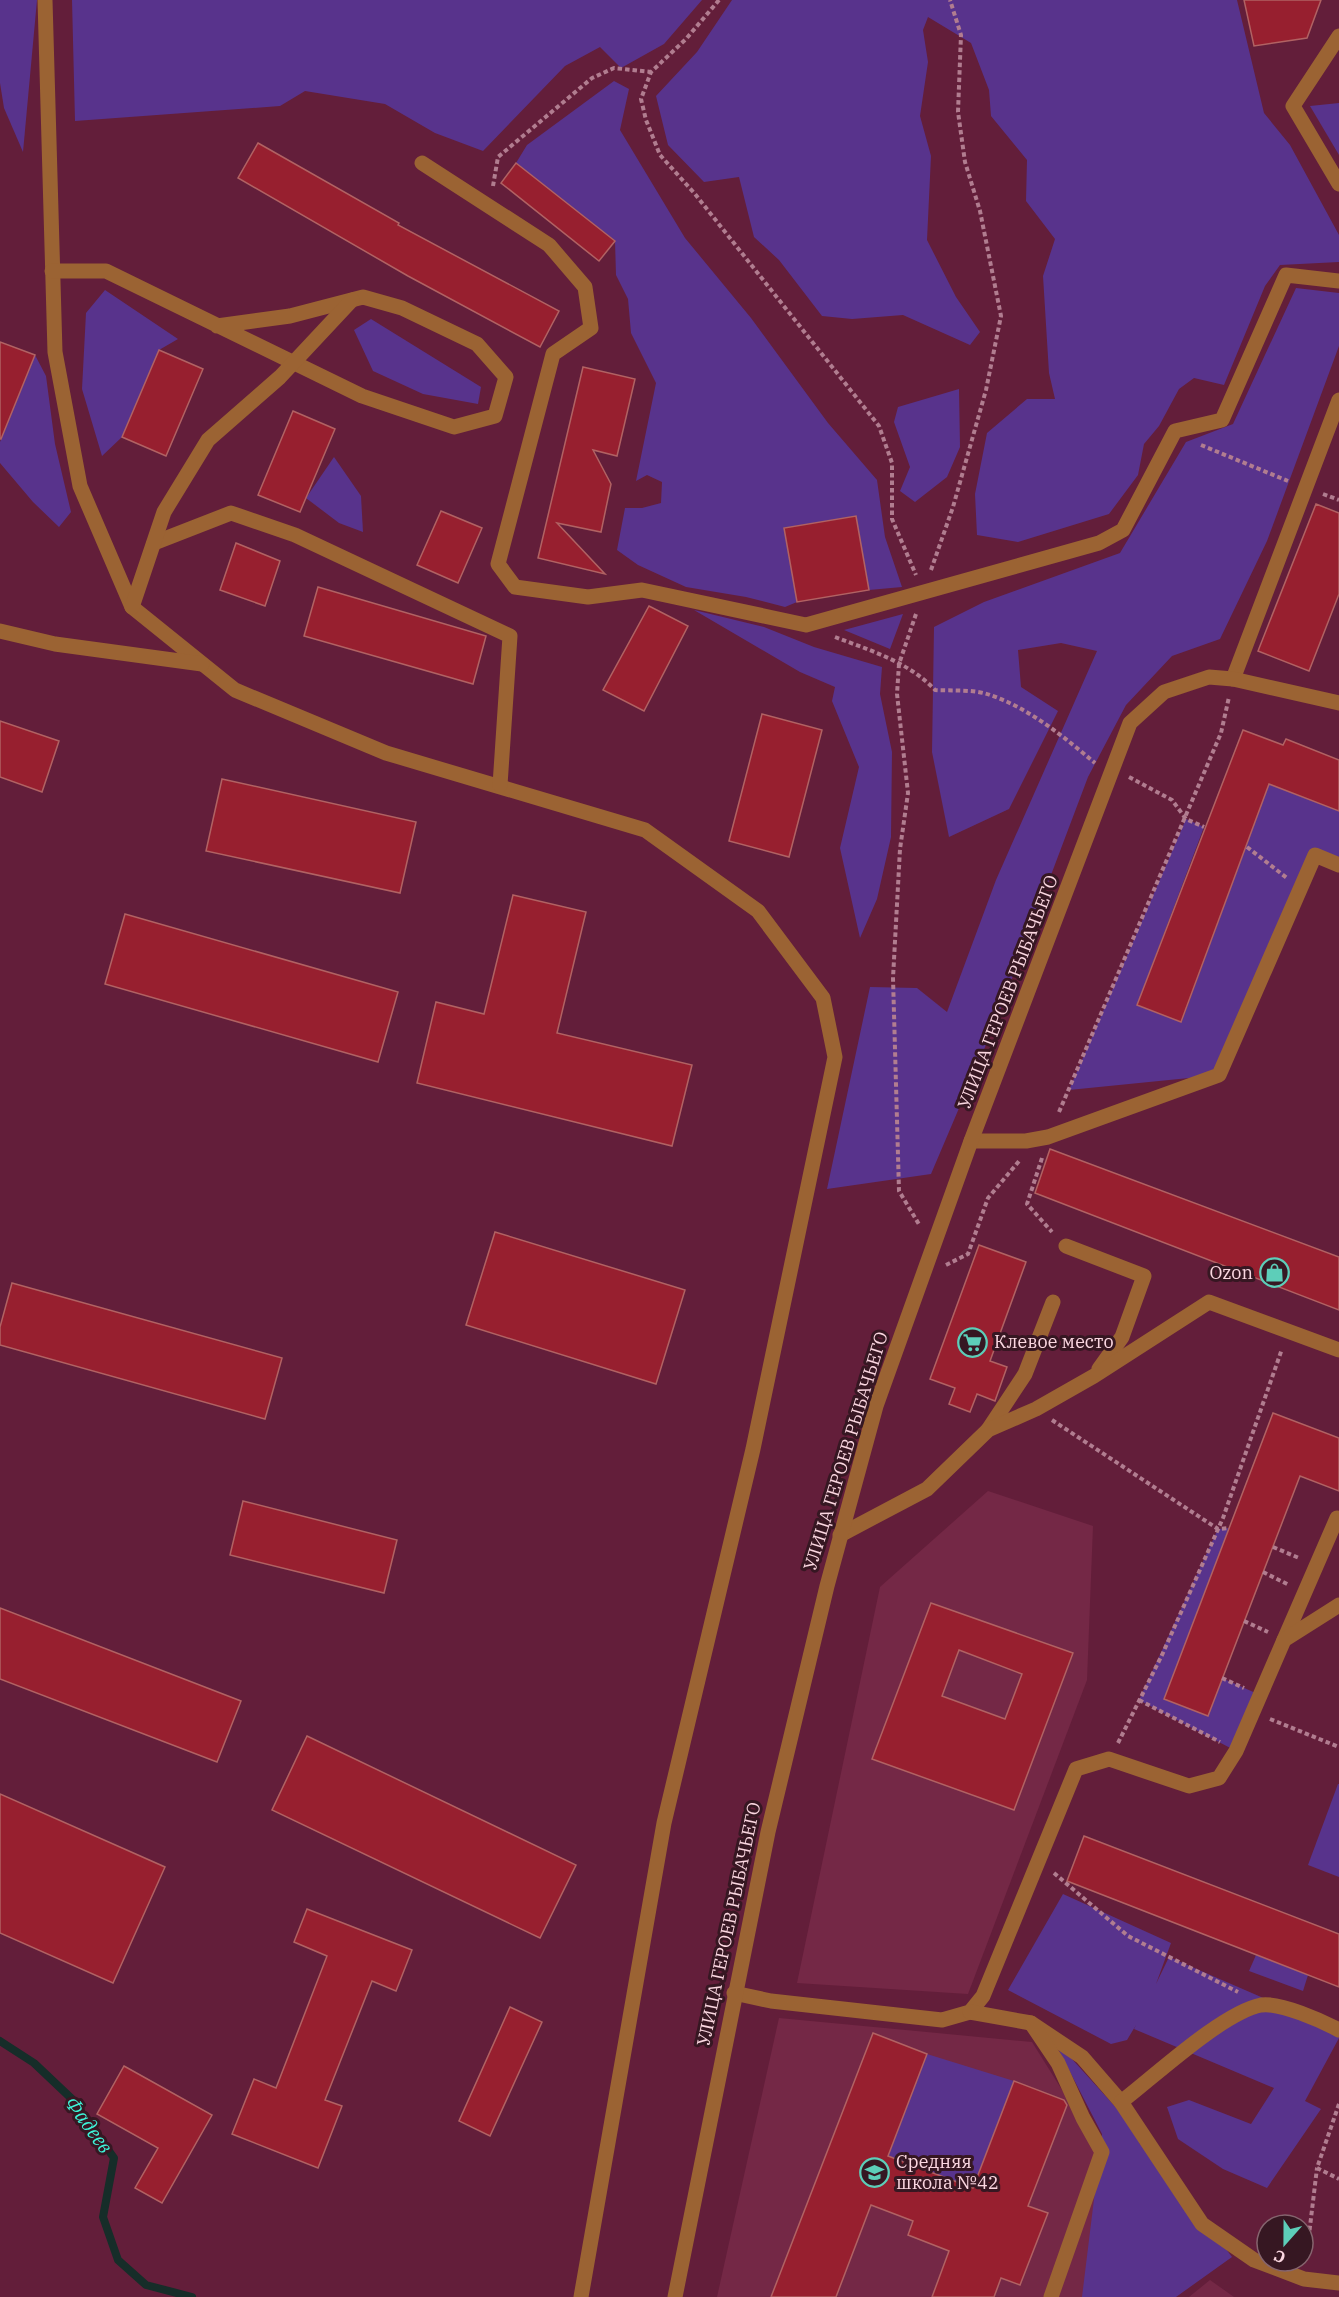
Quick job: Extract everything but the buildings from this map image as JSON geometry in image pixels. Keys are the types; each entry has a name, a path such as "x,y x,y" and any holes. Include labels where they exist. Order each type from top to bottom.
{"street":[{"path":"45,0 54,352 80,486 132,608 235,690 386,753 500,785 645,830 758,911 823,998 835,1057 753,1449 664,1823 581,2297"},
{"path":"1339,36 1293,106 1339,184"},
{"path":"422,163 549,245 585,287 591,328 553,354 498,564 515,587 588,597 642,590 806,626 1099,543 1123,530 1175,431 1222,420 1286,275 1339,281"},
{"path":"52,271 106,271 217,326 362,396 454,427 495,416 506,377 477,344 402,308 363,297 290,316 217,326"},
{"path":"132,608 164,513 208,440 293,363 352,300"},
{"path":"1233,679 1339,400"},
{"path":"154,543 231,513 295,535 510,636 500,785"},
{"path":"0,631 55,644 202,664"},
{"name":"УЛИЦА ГЕРОЕВ РЫБАЧЬЕГО","path":"675,2297 768,1832 840,1535 876,1406 971,1141 1130,723 1164,692 1209,677 1233,679 1339,703"},
{"path":"971,1141 1026,1140 1048,1137 1219,1075 1315,855 1339,865"},
{"path":"1066,1246 1144,1276 1122,1337 1094,1376"},
{"path":"840,1535 927,1489 988,1430 1025,1374 1053,1302"},
{"path":"988,1430 1036,1409 1094,1376 1209,1302 1339,1350"},
{"path":"969,2012 982,1996 1076,1769 1109,1760 1190,1786 1220,1778 1236,1751 1337,1518"},
{"path":"1284,1640 1339,1605"},
{"path":"734,1993 771,2001 942,2020 969,2012 1031,2024 1082,2057 1121,2102 1202,2224 1254,2260 1304,2279 1339,2283"},
{"path":"1121,2102 1232,2016 1263,2005 1312,2016 1339,2030"},
{"path":"1031,2024 1058,2063 1083,2118 1102,2152 1051,2297"}],"path":[{"path":"719,0 686,39 651,72 641,99 646,120 660,155 695,194 879,426 892,463 892,519 924,592"},
{"path":"932,1248 899,1191 893,978 900,849 908,793 897,694 899,664 959,486 986,390 1001,316 980,210 965,162 958,112 961,35 950,0"},
{"path":"496,211 493,183 498,157 536,122 592,78 614,68 651,72"},
{"path":"1175,431 1222,455 1305,488"},
{"path":"806,626 899,664 925,679 935,690 989,694 1017,707 1060,735 1095,763"},
{"path":"1052,1232 1027,1204 1048,1137 1221,733 1233,679"},
{"path":"1112,772 1137,779 1172,800 1185,819 1204,827"},
{"path":"1247,847 1300,888"},
{"path":"921,1279 968,1254 988,1198 1027,1152 1048,1137"},
{"path":"1109,1760 1218,1529 1288,1332"},
{"path":"1036,1409 1218,1529 1229,1528"},
{"path":"1273,1547 1316,1565"},
{"path":"1263,1572 1305,1592"},
{"path":"1244,1621 1284,1640"},
{"path":"1139,1700 1236,1751"},
{"path":"1253,1712 1339,1747"},
{"path":"1038,1860 1128,1936 1263,2005"},
{"path":"1304,2279 1317,2168 1339,2104"},
{"path":"1317,2168 1339,2179"}],"shaded area":[{"path":"0,0 37,0 23,152 4,108 0,83"},
{"path":"72,0 702,0 664,44 621,68 600,47 565,66 483,151 435,133 385,104 305,91 280,106 75,121"},
{"path":"732,0 1237,0 1264,113 1290,145 1339,235 1339,262 1280,265 1265,286 1224,385 1194,378 1179,389 1159,426 1144,444 1138,475 1109,514 1018,542 977,535 975,494 987,433 1027,399 1055,399 1049,373 1043,276 1055,239 1026,201 1027,160 991,116 989,90 971,43 928,17 923,30 928,62 920,116 931,156 927,240 956,297 980,332 970,345 903,315 852,319 822,316 779,260 754,237 739,177 704,182 668,145 656,96 697,52"},
{"path":"614,81 629,89 620,130 685,238 751,318 828,423 877,480 885,537 902,587 869,590 856,516 784,528 797,602 785,607 746,597 686,587 638,565 617,550 625,508 642,508 661,503 662,482 647,475 636,481 656,383 631,333 628,299 616,275 615,241 516,163 527,145"},
{"path":"1339,103 1339,155 1310,106"},
{"path":"1296,288 1339,293 1339,346 1267,541 1220,639 1172,656 1126,705 1088,777 994,1026 931,1174 827,1189 870,987 917,988 947,1012 996,880 1097,651 1061,643 1018,650 1021,687 1058,711 1009,809 949,837 932,752 934,627 984,602 1120,553 1186,442 1233,424"},
{"path":"105,290 178,339 159,350 122,437 102,456 82,389 86,313"},
{"path":"371,319 481,387 478,404 423,394 373,371 354,330"},
{"path":"35,355 46,376 55,444 71,512 59,527 33,502 0,463 0,442"},
{"path":"959,389 960,447 947,477 915,502 900,491 910,467 894,422 898,407"},
{"path":"334,457 361,496 363,532 339,523 306,498"},
{"path":"694,610 764,627 814,647 882,667 880,694 892,752 891,837 877,899 860,938 840,848 859,767 832,701 835,687 800,672"},
{"path":"903,614 890,649 844,630"},
{"path":"1269,784 1339,811 1339,865 1315,855 1219,1075 1069,1090 1186,819 1204,827 1137,1005 1182,1021"},
{"path":"988,1491 1093,1526 1087,1680 968,1994 797,1983 880,1587"},
{"path":"1229,1528 1164,1699 1208,1716 1222,1678 1260,1695 1236,1751 1139,1700 1218,1529"},
{"path":"1339,1784 1339,1877 1308,1865"},
{"path":"1063,1894 1171,1943 1156,1984 1169,1957 1339,2031 1339,2038 1305,2101 1321,2109 1267,2188 1223,2169 1178,2139 1167,2107 1189,2100 1251,2124 1274,2088 1134,2029 1136,2025 1127,2040 1111,2044 1008,1990"},
{"path":"1256,1955 1308,1975 1303,1991 1249,1971"},
{"path":"779,2018 1032,2042 1132,2202 1089,2297 717,2297"},
{"path":"1052,2037 1150,2145 1139,2143 1160,2161 1232,2257 1176,2297 1082,2297 1102,2134"},
{"path":"927,2054 1014,2081 973,2188 888,2156"},
{"path":"1210,2280 1234,2297 1189,2297"}],"waterway":[{"name":"Фадеев","path":"0,2041 34,2063 72,2099 114,2158 103,2217 118,2260 146,2285 192,2297"}],"place":[{"name":"Ozon","path":"1274,1273"},
{"name":"Клевое место","path":"973,1342"},
{"name":"Средняя школа №42","path":"875,2172"}]}
